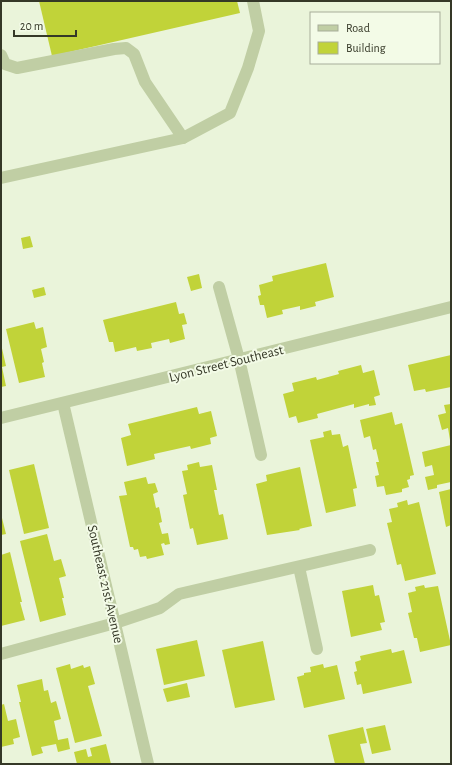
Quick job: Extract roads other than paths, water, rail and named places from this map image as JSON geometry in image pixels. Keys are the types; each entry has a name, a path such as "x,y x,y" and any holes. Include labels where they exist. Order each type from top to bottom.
{"street":[{"path":"1,178 183,138 230,113 248,68 259,31 253,1"},
{"path":"1,55 5,64 17,68 126,48 134,54 145,82 183,138"},
{"path":"219,287 239,360 261,455"},
{"name":"Lyon Street Southeast","path":"1,418 451,307"},
{"name":"Southeast 21st Avenue","path":"63,403 148,764"},
{"path":"1,654 115,623 160,608 179,594 370,550"},
{"path":"299,567 317,649"}]}
